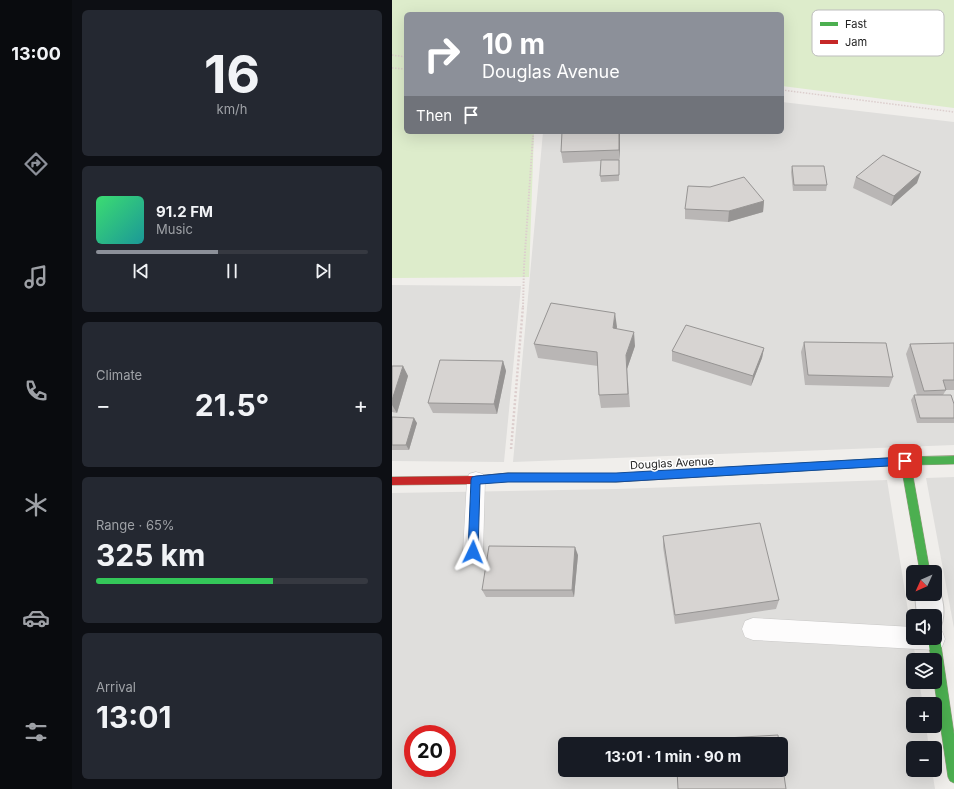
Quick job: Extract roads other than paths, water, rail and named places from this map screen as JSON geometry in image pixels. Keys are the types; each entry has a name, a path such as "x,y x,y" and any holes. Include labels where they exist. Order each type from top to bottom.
{"street":[{"name":"Douglas Avenue","path":"392,481 508,478 616,478 905,461 954,460"},
{"path":"905,461 924,565"},
{"path":"935,645 954,777"}],"lane":[{"path":"473,552 476,480"},
{"path":"753,629 906,631"}]}
